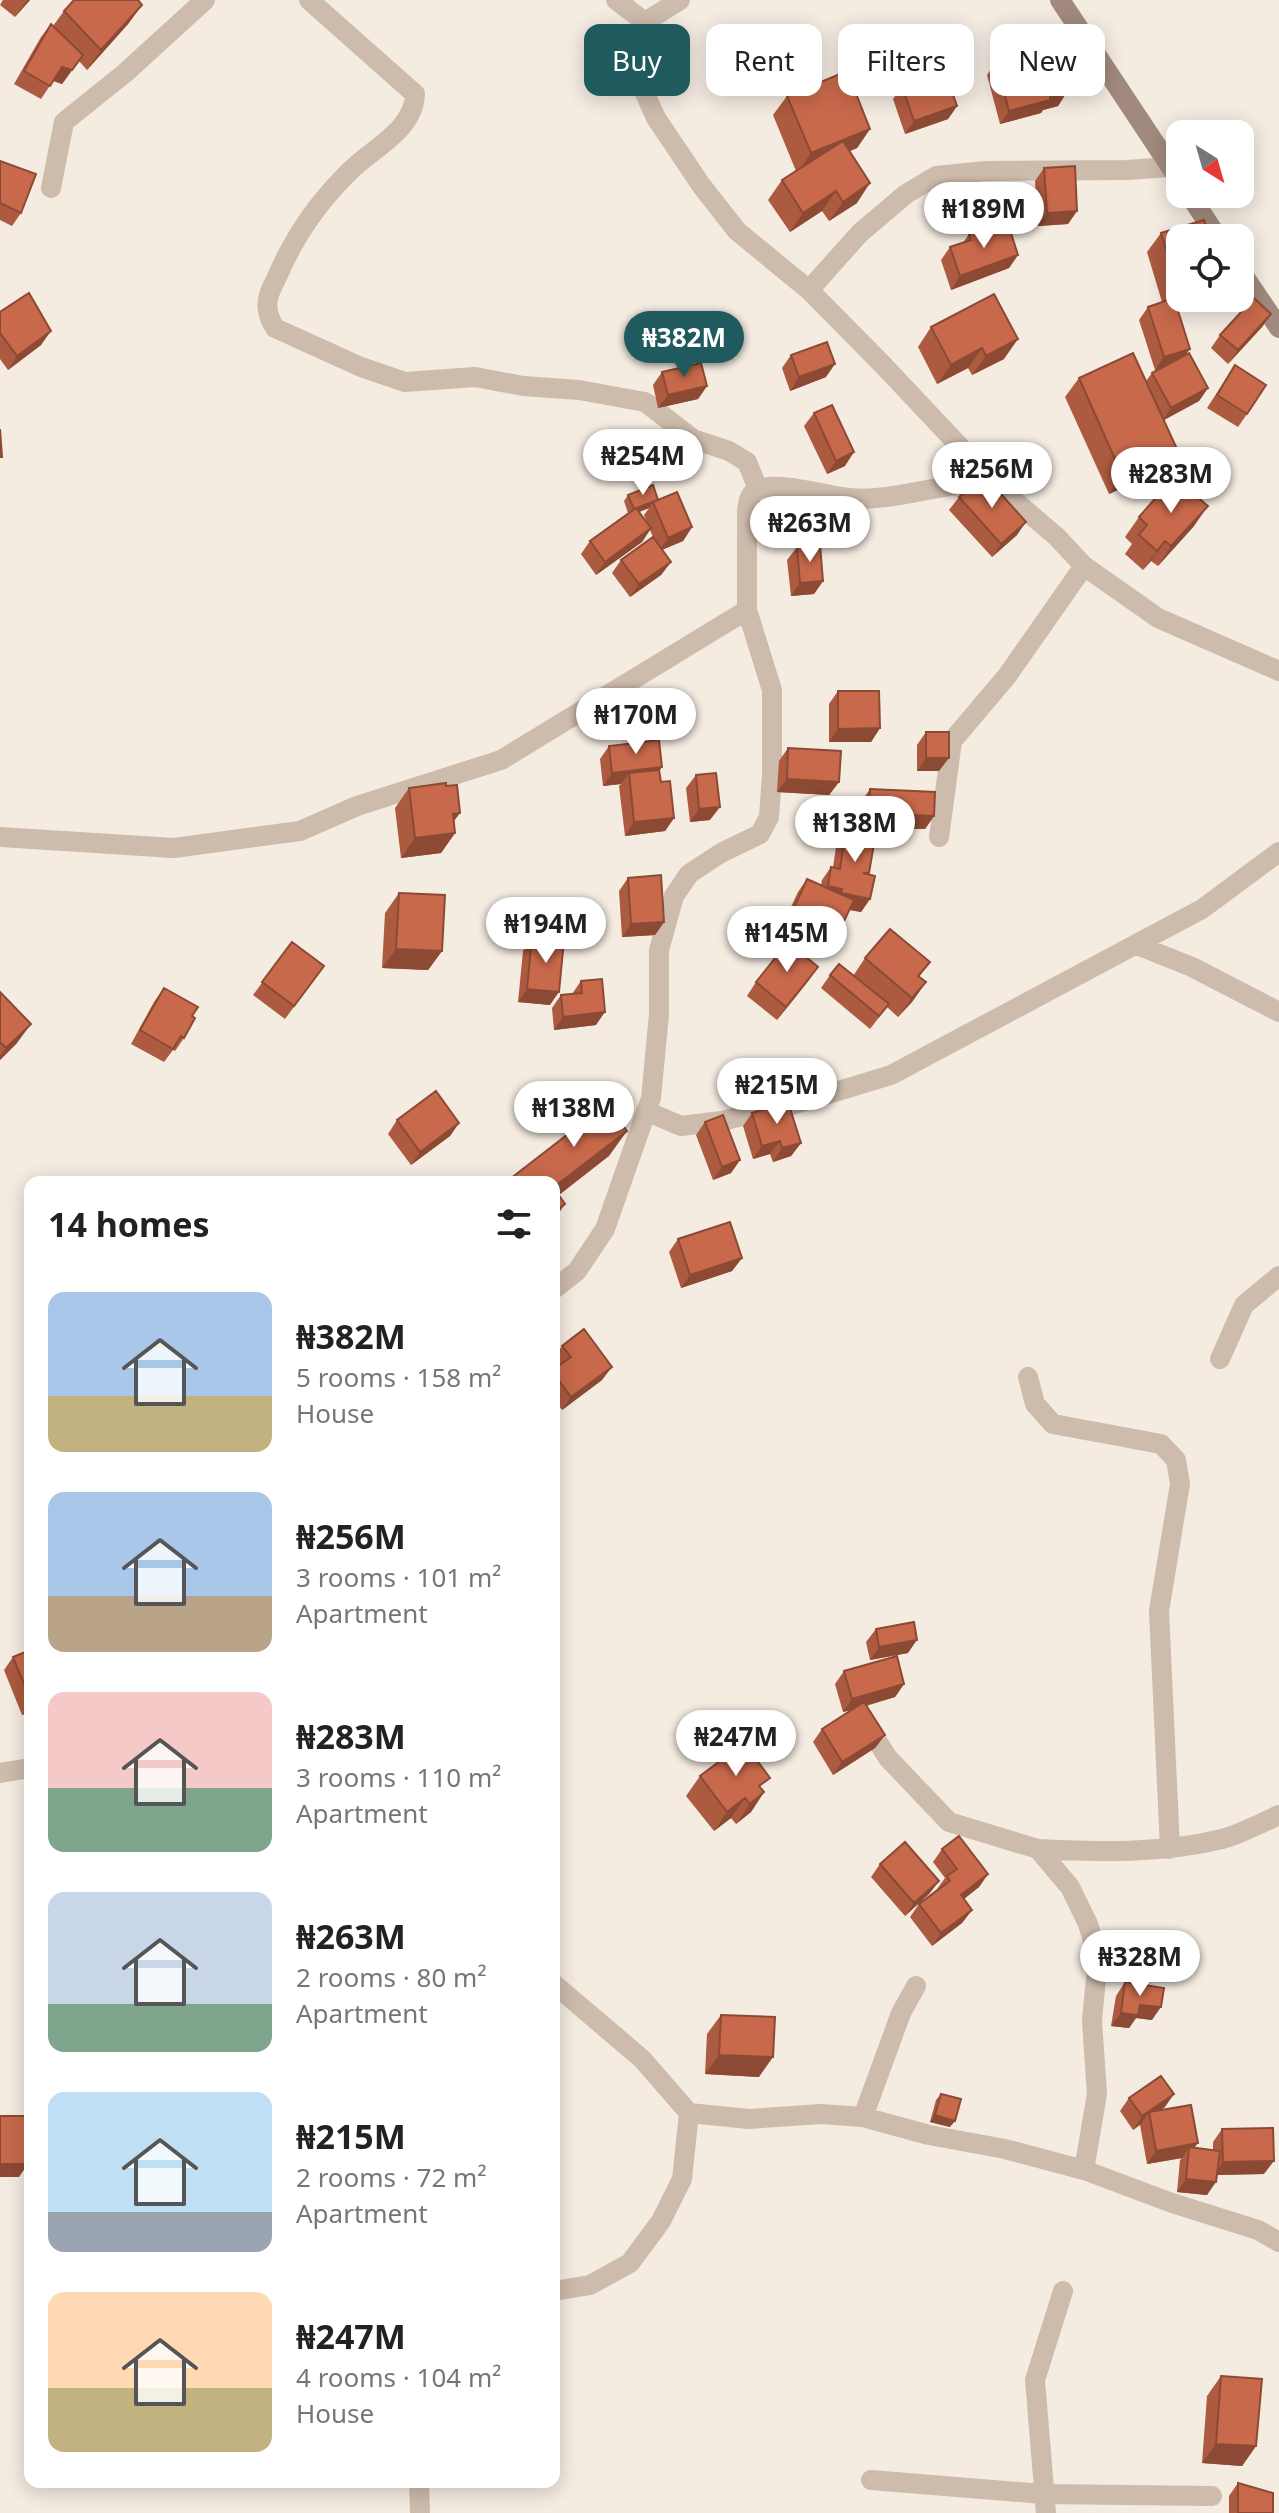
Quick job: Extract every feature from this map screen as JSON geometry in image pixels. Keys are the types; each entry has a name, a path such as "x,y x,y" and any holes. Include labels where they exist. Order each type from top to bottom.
{"main road":[{"path":"1060,0 1166,160"},
{"path":"1254,291 1279,328"}],"street":[{"path":"51,188 64,122 125,73 205,0"},
{"path":"309,0 415,94 415,106 401,128 350,170 302,228 284,259 267,299 268,317 275,328 313,347 405,382 475,377 645,402 693,439 729,451 747,462 758,489"},
{"path":"616,0 645,22"},
{"path":"680,0 645,22 633,43 643,89 656,118 701,185 737,231 809,290 997,486 1057,537 1084,566 1158,618 1279,671"},
{"path":"809,290 860,233 906,194 936,176 985,171 1127,170 1166,173"},
{"path":"560,1284 577,1271 605,1229 651,1098 659,1014 659,950 674,896 689,874 721,853 760,834 769,817 772,690 747,610 747,511 750,496 758,489 810,490 850,499 905,495 979,483 997,486"},
{"path":"939,837 952,741 1007,676 1084,566"},
{"path":"0,837 174,848 300,831 357,806 501,760 747,610"},
{"path":"646,1111 681,1126 721,1121 792,1105 891,1075 1202,909 1279,852"},
{"path":"1137,945 1192,967 1279,1012"},
{"path":"1220,1359 1244,1305 1279,1276"},
{"path":"1028,1377 1035,1404 1053,1424 1161,1444 1176,1460 1180,1484 1159,1611 1170,1849"},
{"path":"874,1736 888,1758 949,1822 1038,1849 1170,1849 1225,1838 1279,1815"},
{"path":"0,1773 24,1769"},
{"path":"1038,1849 1070,1887 1088,1924 1098,1957 1092,2021 1097,2094 1084,2170"},
{"path":"863,2117 901,2013 916,1986"},
{"path":"560,1989 642,2059 689,2113 749,2119 821,2114 863,2117 1084,2170 1172,2203 1258,2230 1279,2242"},
{"path":"560,2290 590,2285 630,2263 661,2221 682,2179 689,2113"},
{"path":"1044,2503 1035,2380 1063,2291"},
{"path":"871,2480 1044,2503 1212,2496"},
{"path":"419,2488 420,2513"}],"building":[{"path":"74,0 138,0 142,5 101,50 64,11"},
{"path":"51,24 83,55 72,70 62,67 50,86 24,71"},
{"path":"838,75 838,96 857,96 870,129 811,153 787,96 822,96 822,81"},
{"path":"905,96 953,96 957,106 914,121"},
{"path":"1005,96 1053,96 1050,100 1009,111"},
{"path":"843,141 870,183 843,202 836,191 803,213 782,180"},
{"path":"0,161 36,174 21,213 0,203"},
{"path":"1075,166 1077,211 1047,213 1044,168"},
{"path":"994,225 996,232 1009,227 1018,255 960,276 950,247 971,240 969,234"},
{"path":"1166,231 1166,249 1161,233"},
{"path":"29,293 51,331 17,356 0,333 0,312"},
{"path":"994,294 1018,339 986,356 982,348 951,365 931,327"},
{"path":"1254,298 1271,314 1238,350 1220,335 1241,312 1254,312"},
{"path":"1166,301 1166,312 1178,312 1190,349 1164,357 1148,307"},
{"path":"827,342 835,364 799,377 791,355"},
{"path":"1133,353 1177,449 1122,475 1079,378"},
{"path":"1189,353 1208,388 1171,408 1152,373"},
{"path":"701,363 707,386 668,395 662,372"},
{"path":"1235,365 1266,385 1247,414 1217,395"},
{"path":"832,405 854,452 836,461 814,413"},
{"path":"984,475 1026,522 1001,544 959,497"},
{"path":"1174,477 1208,506 1171,546 1165,541 1157,551 1139,535 1147,525 1139,517"},
{"path":"653,485 658,500 634,509 628,495"},
{"path":"677,492 692,527 668,538 653,502"},
{"path":"636,508 651,528 605,562 590,541"},
{"path":"653,537 671,562 639,584 621,560"},
{"path":"820,545 823,581 800,583 797,547"},
{"path":"838,691 879,691 880,728 838,729"},
{"path":"926,732 949,732 949,758 926,758"},
{"path":"659,740 662,767 612,773 609,746"},
{"path":"788,748 841,751 839,782 787,779"},
{"path":"659,770 661,782 670,781 674,818 634,822 629,773"},
{"path":"716,773 720,807 699,809 696,775"},
{"path":"446,783 446,786 457,785 460,813 453,814 455,833 415,838 409,788"},
{"path":"870,789 935,792 934,816 869,813"},
{"path":"846,827 876,832 869,873 863,873 875,876 870,899 841,893 842,889 828,886 831,867 840,869"},
{"path":"661,875 664,922 631,924 628,878"},
{"path":"807,879 854,900 837,936 791,915"},
{"path":"399,893 445,895 442,951 396,949"},
{"path":"890,929 930,962 918,976 926,982 912,998 865,958"},
{"path":"532,938 564,940 559,992 527,989"},
{"path":"292,942 324,966 294,1006 262,982"},
{"path":"788,942 818,967 786,1007 756,982"},
{"path":"839,964 889,1004 879,1016 830,975"},
{"path":"602,979 605,1012 563,1017 561,995 582,993 581,981"},
{"path":"164,988 198,1007 184,1038 181,1036 173,1049 140,1030"},
{"path":"0,992 31,1024 6,1048 0,1042"},
{"path":"436,1091 459,1123 420,1152 397,1120"},
{"path":"788,1102 801,1143 782,1148 780,1141 762,1146 752,1113"},
{"path":"607,1104 627,1131 560,1182 560,1176 514,1176"},
{"path":"723,1115 740,1160 722,1167 705,1122"},
{"path":"730,1222 742,1258 690,1275 678,1239"},
{"path":"584,1329 612,1367 571,1397 560,1382 560,1365 571,1357 562,1346"},
{"path":"914,1622 917,1640 879,1647 876,1629"},
{"path":"24,1652 24,1684 13,1657"},
{"path":"897,1656 904,1684 852,1699 844,1671"},
{"path":"864,1702 885,1735 842,1762 822,1729"},
{"path":"744,1743 770,1778 759,1786 764,1792 750,1804 745,1798 727,1812 700,1776"},
{"path":"959,1836 988,1874 961,1895 972,1910 941,1933 919,1904 950,1881 947,1876 957,1869 942,1849"},
{"path":"905,1842 939,1881 914,1903 880,1864"},
{"path":"1125,1982 1164,1988 1161,2007 1140,2005 1138,2015 1121,2013"},
{"path":"721,2015 775,2017 773,2057 719,2055"},
{"path":"1161,2076 1174,2094 1142,2116 1129,2098"},
{"path":"941,2094 961,2099 955,2121 935,2115"},
{"path":"1191,2105 1198,2143 1156,2151 1149,2112"},
{"path":"0,2116 24,2116 24,2164 0,2164"},
{"path":"1273,2128 1274,2161 1223,2162 1222,2129"},
{"path":"1189,2147 1220,2151 1216,2182 1186,2179"},
{"path":"1221,2376 1262,2379 1256,2446 1216,2444"},
{"path":"1238,2483 1273,2493 1273,2513 1238,2513"}]}
